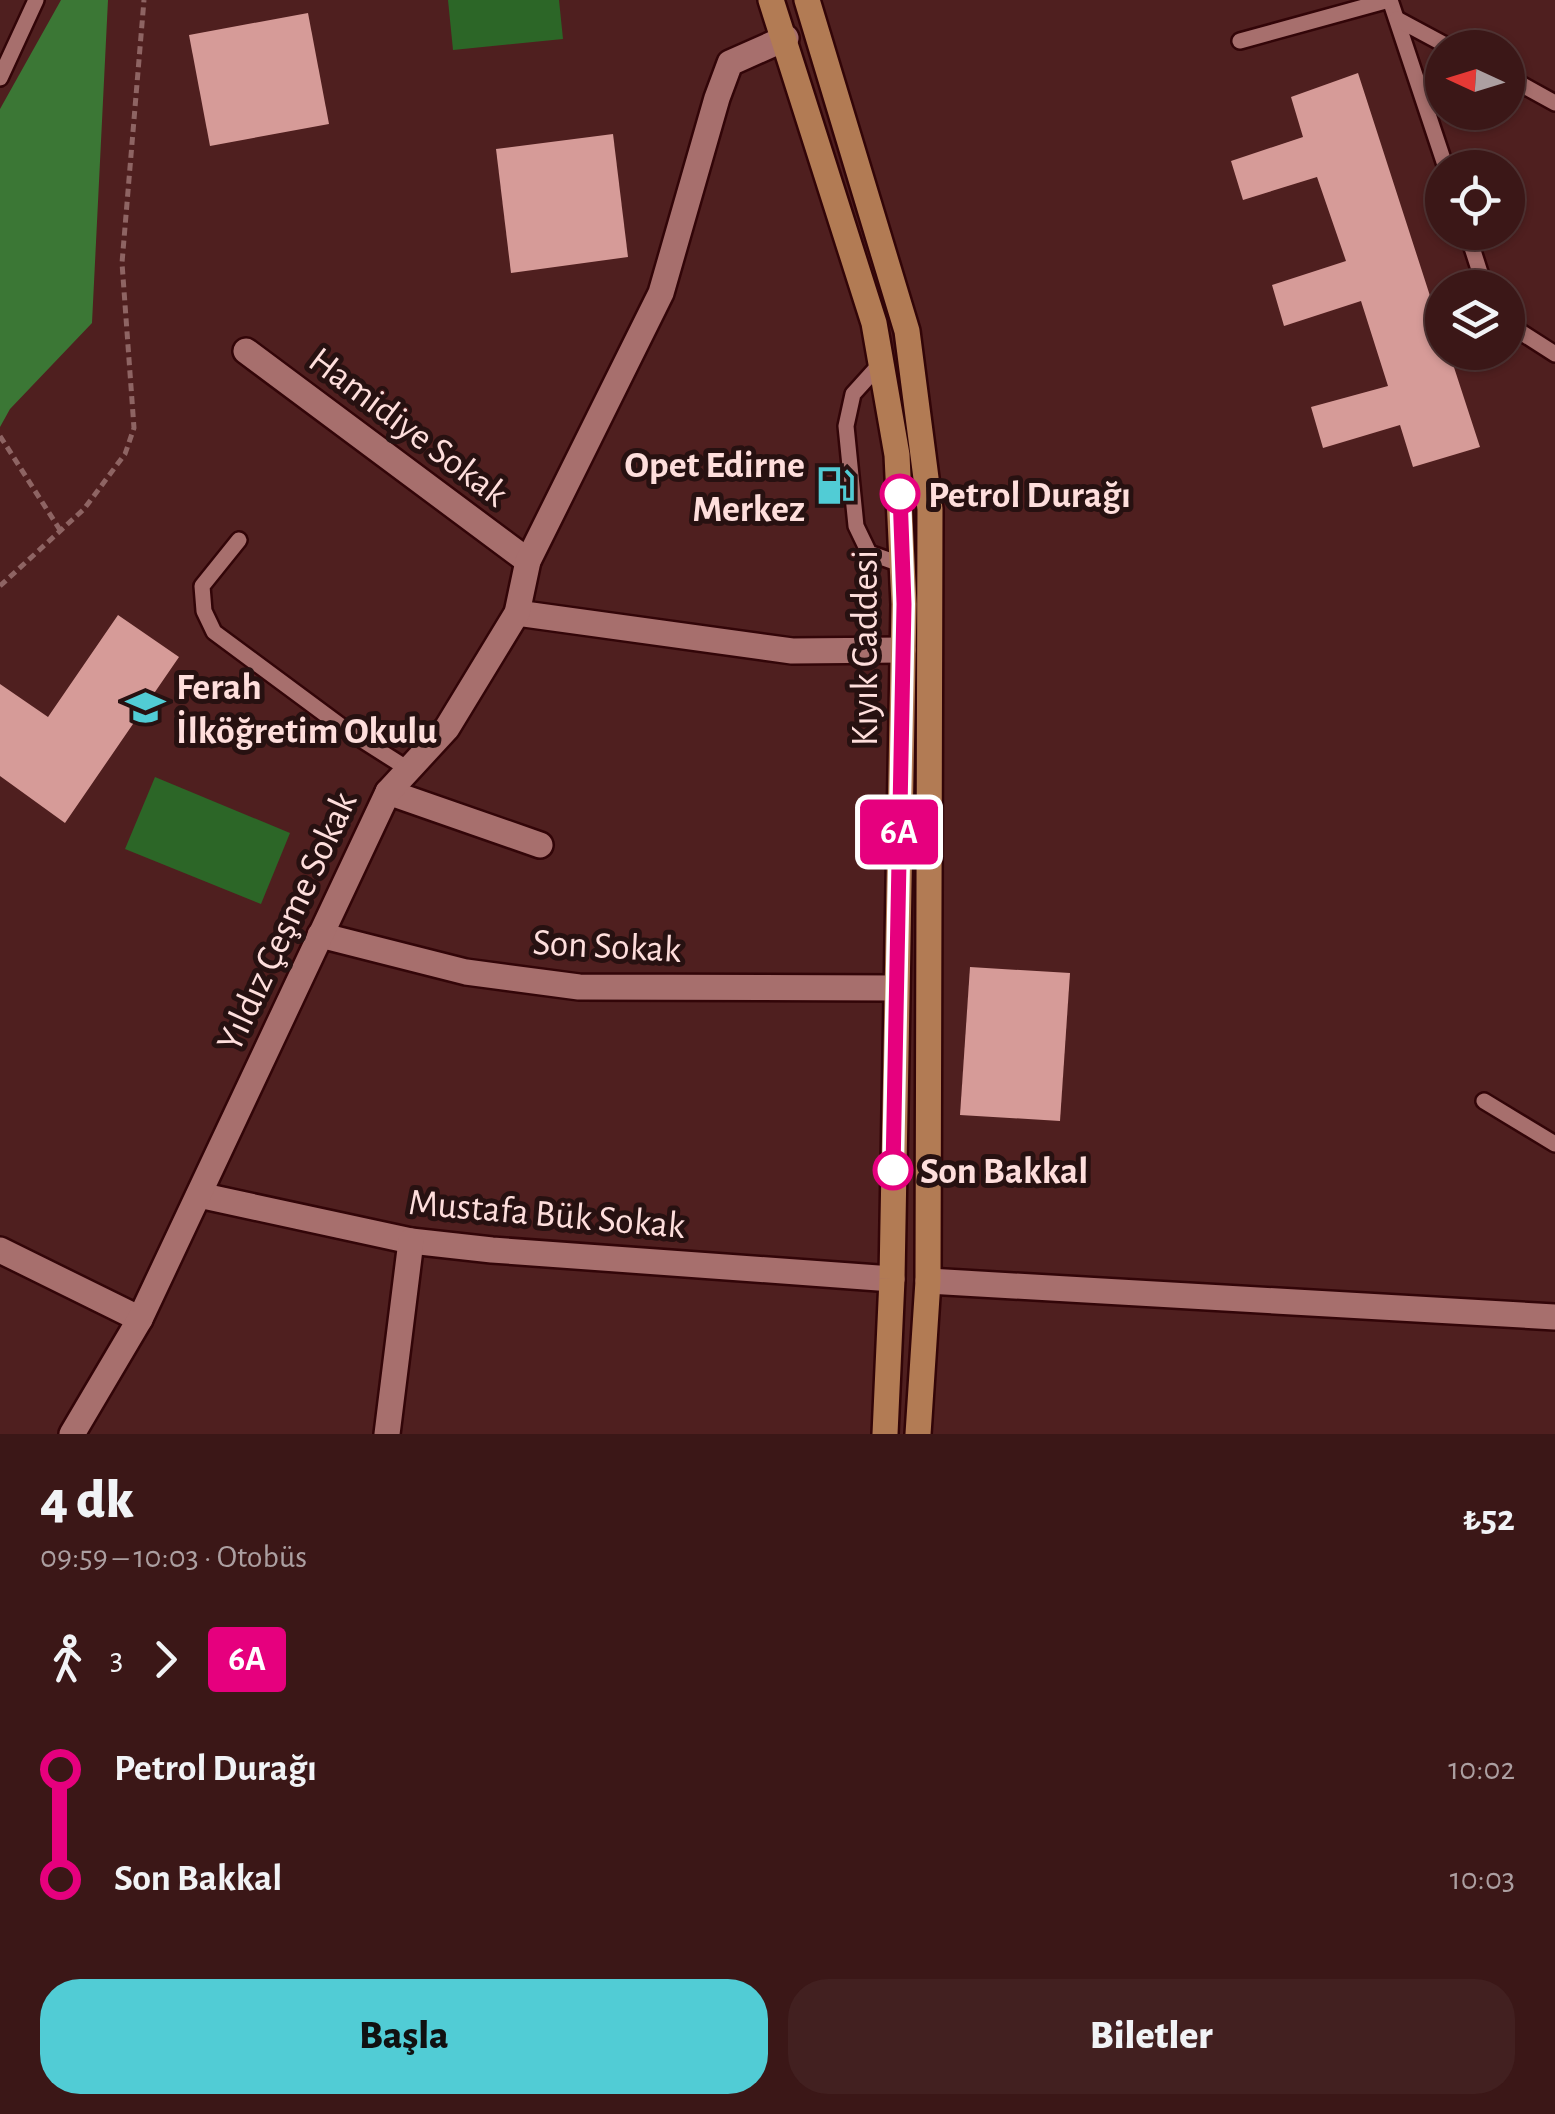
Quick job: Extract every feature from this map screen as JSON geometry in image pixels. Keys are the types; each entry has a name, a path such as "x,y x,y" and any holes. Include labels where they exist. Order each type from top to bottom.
{"main road":[{"name":"Kıyık Caddesi","path":"771,0 874,323 897,455 903,565 902,650 892,1279 885,1434"},
{"name":"Kıyık Caddesi","path":"807,0 907,330 930,509 928,1281 918,1434"},
{"path":"892,1279 928,1281"}],"street":[{"name":"Yıldız Çeşme Sokak","path":"72,1434 140,1319 388,792 447,728 517,613 528,561 662,293 730,63 786,38"},
{"name":"Hamidiye Sokak","path":"246,351 528,561"},
{"path":"517,613 792,651 902,650"},
{"path":"388,792 540,844"},
{"name":"Son Sokak","path":"320,934 466,972 579,987 896,988"},
{"name":"Mustafa Bük Sokak","path":"198,1195 411,1241 892,1279"},
{"path":"386,1434 411,1241"},
{"path":"0,1250 140,1319"},
{"path":"928,1281 1555,1317"}],"lane":[{"path":"0,78 36,0"},
{"path":"1240,40 1390,0 1440,150"},
{"path":"1397,19 1425,34"},
{"path":"1525,87 1555,103"},
{"path":"1525,335 1555,354"},
{"path":"881,363 852,394 846,426 848,466 856,526 869,553 903,565"},
{"path":"239,540 202,586 204,611 214,632 345,729 408,769"},
{"path":"1484,1101 1555,1144"}],"path":[{"path":"0,586 84,509 125,454 134,428 122,263 144,0"},
{"path":"0,436 60,530"}],"green space":[{"path":"61,0 108,0 92,323 10,409 0,427 0,109"},
{"path":"448,0 559,0 563,39 453,50"},
{"path":"155,777 290,833 261,904 125,849"}],"building":[{"path":"308,13 329,124 210,146 189,35"},
{"path":"1358,73 1425,280 1425,370 1455,370 1480,447 1413,467 1400,425 1323,448 1311,407 1388,386 1361,301 1284,326 1272,285 1346,261 1317,177 1243,200 1231,161 1303,137 1291,97"},
{"path":"613,134 628,257 511,273 496,149"},
{"name":"Ferah İlköğretim Okulu","path":"118,615 179,657 65,823 0,776 0,684 48,717"},
{"path":"970,967 1070,973 1060,1121 960,1115"}],"bus line":[{"name":"6A","path":"893,1170 904,604 900,494"}],"place":[{"name":"Opet Edirne Merkez","path":"835,486"},
{"name":"Petrol Durağı","path":"900,494"},
{"name":"Ferah İlköğretim Okulu","path":"146,708"},
{"name":"Son Bakkal","path":"893,1170"}]}
